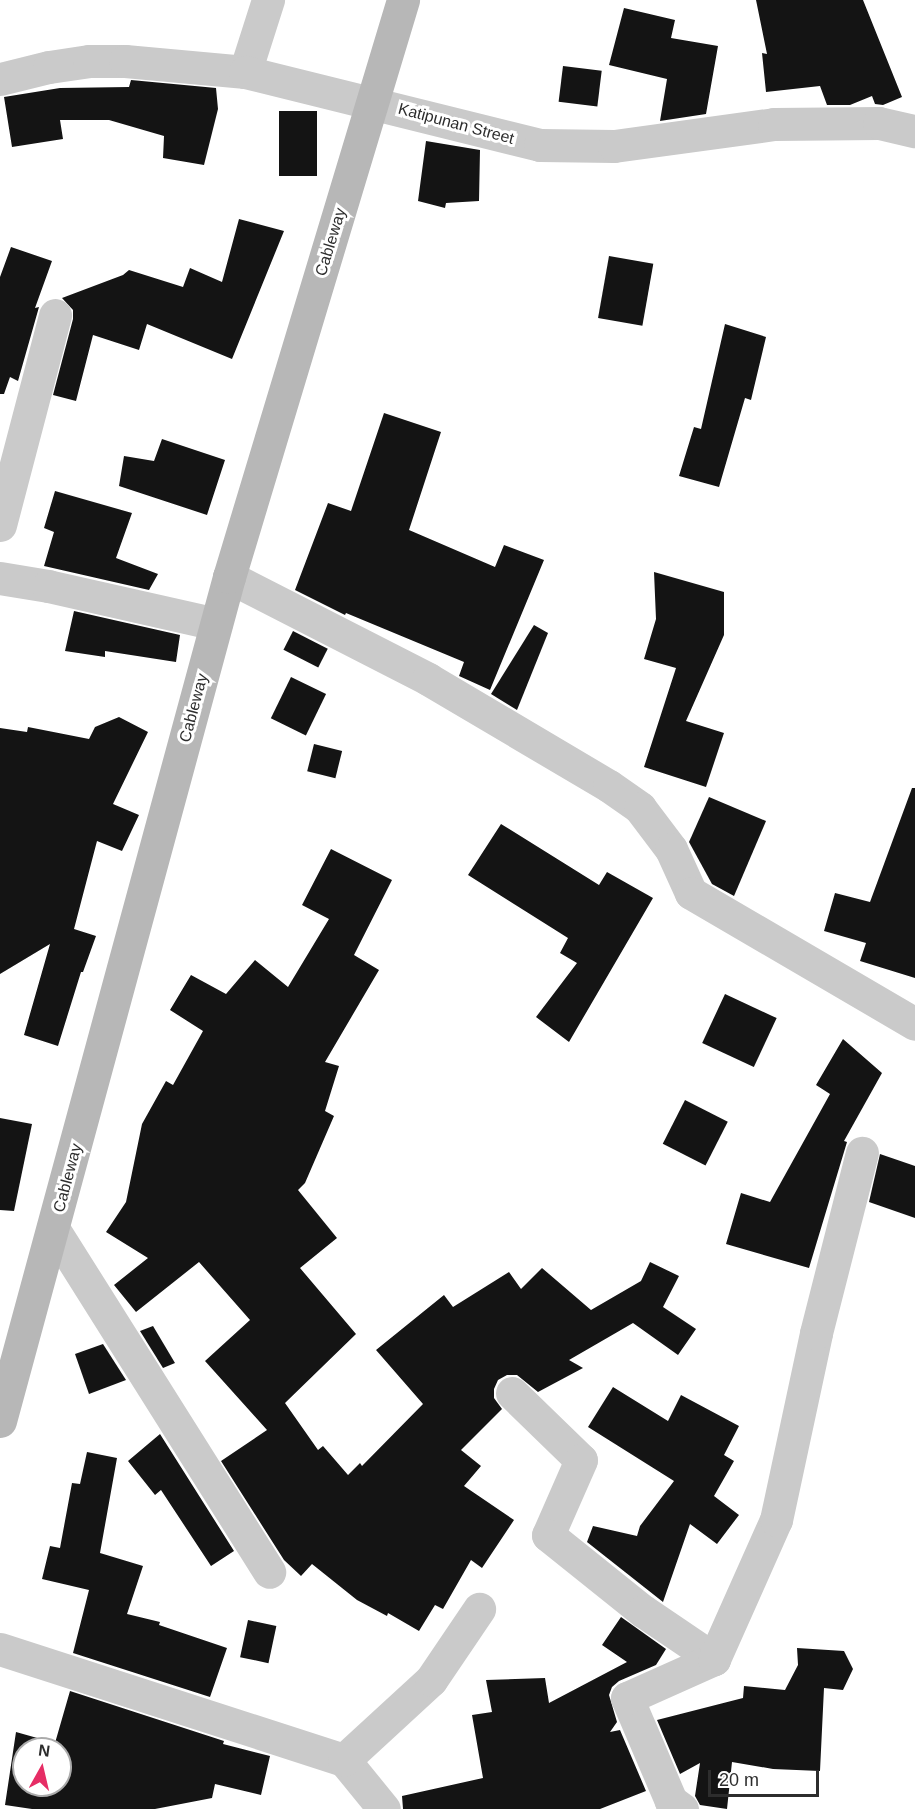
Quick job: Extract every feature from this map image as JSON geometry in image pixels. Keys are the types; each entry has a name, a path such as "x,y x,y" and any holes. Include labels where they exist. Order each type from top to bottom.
{"street":[{"path":"245,72 267,0"},
{"name":"Cableway","path":"0,1421 54,1230 229,577 403,0"},
{"name":"Katipunan Street","path":"0,80 49,66 89,62 125,61 245,72 373,102 540,146 614,146 774,124 879,123 915,131"},
{"path":"0,525 12,435 55,315"},
{"path":"229,577 428,679 609,786 640,808 671,849 691,893 915,1024"},
{"path":"0,578 48,586 216,624"},
{"path":"668,1806 627,1698 714,1659 776,1520 816,1333 862,1153"},
{"path":"54,1230 269,1572"},
{"path":"512,1393 581,1460 548,1535 643,1611 714,1659"},
{"path":"344,1760 431,1680 479,1609"},
{"path":"0,1649 344,1760 384,1809"}],"building":[{"path":"756,0 863,0 902,97 883,105 875,104 872,96 850,105 827,105 820,86 766,92 762,53 767,54"},
{"path":"624,8 675,20 671,38 718,46 706,114 660,121 667,79 609,65"},
{"path":"563,66 602,71 597,106 559,102"},
{"path":"131,80 216,88 218,109 204,165 163,158 164,136 109,120 60,120 63,139 12,147 4,97 60,88 129,87"},
{"path":"279,111 317,111 317,176 279,176"},
{"path":"426,141 480,150 479,201 446,203 445,208 418,201"},
{"path":"239,219 284,231 232,359 147,324 139,350 93,335 76,401 53,395 73,319 73,310 62,298 123,275 129,270 183,287 190,268 222,282"},
{"path":"11,247 52,261 35,308 39,307 18,381 10,377 4,394 0,394 0,277"},
{"path":"609,256 653,264 642,326 598,318"},
{"path":"725,324 766,337 751,400 745,398 719,487 679,476 694,427 701,429"},
{"path":"384,413 441,432 409,530 495,567 504,545 544,560 490,690 459,676 464,662 346,613 345,615 295,590 328,503 351,511"},
{"path":"162,439 225,460 207,515 119,486 124,456 154,461"},
{"path":"55,491 132,513 116,558 158,574 149,590 44,566 54,532 44,528"},
{"path":"654,572 724,592 724,635 686,721 724,733 706,787 644,767 676,668 644,659 656,619"},
{"path":"74,611 180,635 176,662 105,651 105,657 65,651"},
{"path":"534,625 548,633 517,710 491,694"},
{"path":"293,631 328,649 318,667 283,650"},
{"path":"291,677 326,694 306,735 271,718"},
{"path":"119,717 148,732 113,804 139,815 122,851 97,841 74,929 96,936 83,972 81,972 58,1046 24,1035 50,944 0,974 0,728 27,732 28,727 89,739 95,727"},
{"path":"314,744 342,751 335,778 307,771"},
{"path":"912,788 915,788 915,978 860,961 866,943 824,931 835,893 870,902"},
{"path":"709,797 766,821 734,896 712,884 689,842"},
{"path":"501,824 599,885 607,872 653,898 569,1042 536,1017 577,963 560,953 568,938 468,875"},
{"path":"331,849 392,880 354,955 379,970 325,1062 339,1066 325,1111 334,1116 305,1183 298,1190 337,1238 300,1268 356,1334 285,1403 318,1450 323,1446 348,1475 360,1463 362,1466 423,1404 376,1350 444,1295 453,1307 509,1272 521,1289 542,1268 591,1310 641,1281 650,1262 679,1276 663,1307 696,1329 678,1355 633,1323 569,1360 583,1368 538,1392 517,1375 507,1375 498,1380 494,1389 494,1398 502,1409 461,1450 481,1466 464,1486 514,1520 482,1568 471,1560 443,1609 435,1605 419,1631 388,1613 387,1616 357,1600 312,1564 301,1576 284,1560 221,1461 267,1430 205,1361 250,1320 199,1262 136,1312 114,1285 148,1258 106,1232 126,1202 142,1124 166,1081 173,1085 203,1031 170,1010 191,975 226,994 255,960 288,987 329,919 302,905"},
{"path":"725,994 777,1018 754,1067 702,1043"},
{"path":"843,1039 882,1073 844,1141 847,1142 809,1268 726,1244 741,1193 770,1202 830,1094 816,1085"},
{"path":"685,1100 728,1122 706,1165 663,1144"},
{"path":"0,1118 32,1124 14,1211 0,1210"},
{"path":"880,1154 915,1166 915,1218 869,1202"},
{"path":"153,1326 175,1363 163,1368 140,1331"},
{"path":"103,1344 126,1380 89,1394 75,1354"},
{"path":"613,1387 668,1421 681,1395 739,1426 724,1455 734,1461 714,1496 739,1515 717,1544 690,1524 663,1602 587,1542 593,1526 637,1536 640,1526 674,1481 588,1427"},
{"path":"160,1434 234,1551 211,1566 161,1490 155,1495 128,1461"},
{"path":"87,1452 117,1458 100,1553 143,1566 127,1614 160,1622 159,1625 227,1648 210,1697 73,1653 89,1590 42,1579 50,1546 60,1548 72,1483 80,1484"},
{"path":"621,1617 666,1649 656,1665 619,1681 612,1687 609,1695 617,1722 610,1732 620,1730 646,1791 600,1809 403,1809 402,1796 483,1778 472,1715 492,1712 486,1680 545,1678 549,1703 627,1662 602,1645"},
{"path":"248,1620 276,1626 268,1663 240,1657"},
{"path":"797,1648 844,1651 853,1669 843,1690 824,1688 820,1771 773,1769 732,1762 727,1809 700,1805 695,1796 700,1763 680,1774 657,1720 743,1698 744,1686 785,1690 798,1665"},
{"path":"70,1691 224,1741 223,1744 270,1756 261,1795 215,1784 212,1798 155,1809 32,1809 5,1805 12,1759 12,1797 72,1797 72,1737 57,1737"},
{"path":"16,1732 34,1737 15,1737"}]}
